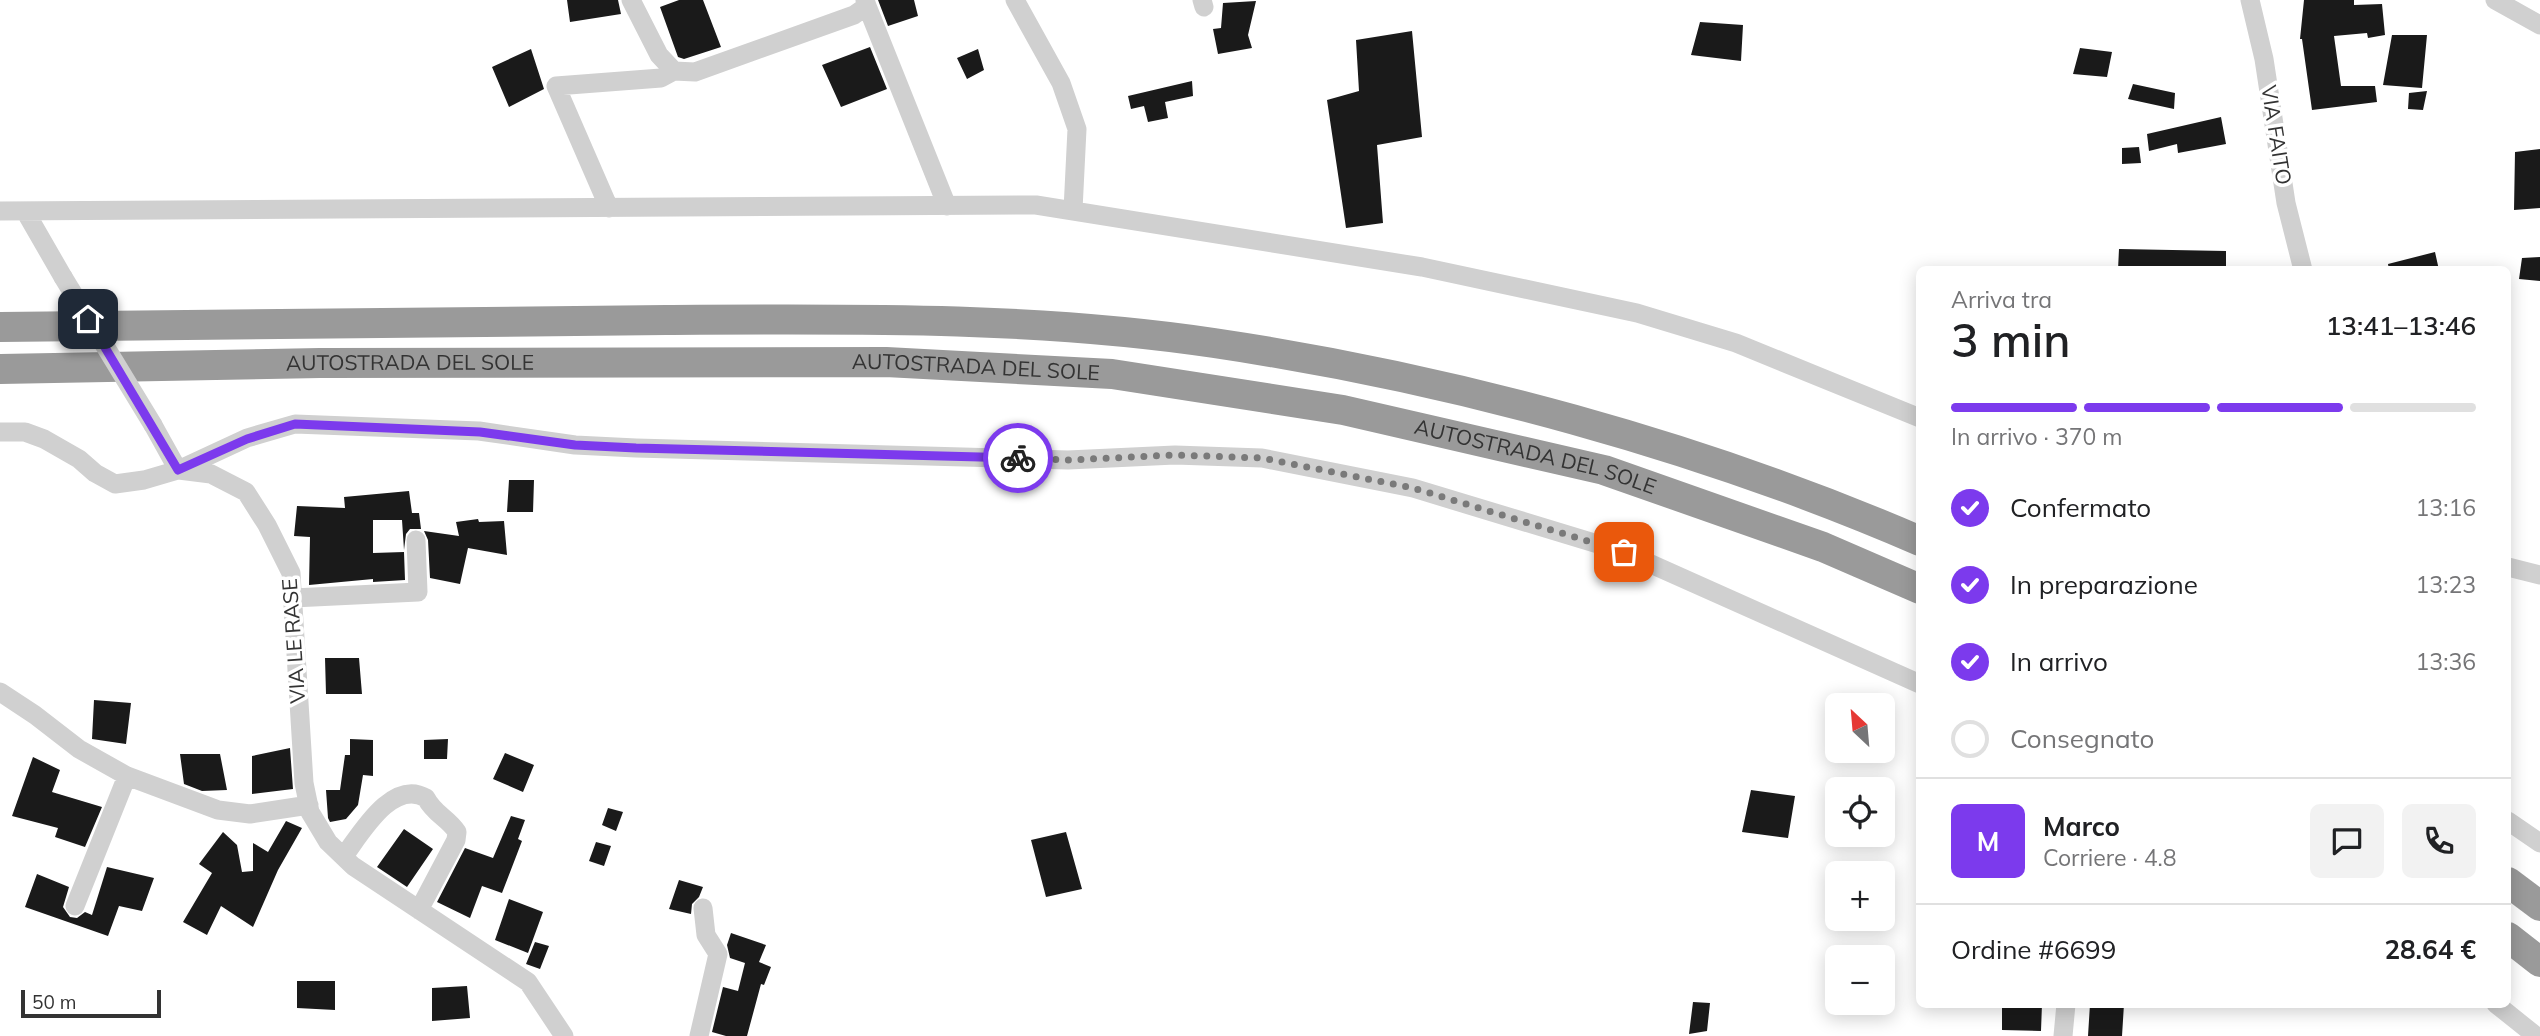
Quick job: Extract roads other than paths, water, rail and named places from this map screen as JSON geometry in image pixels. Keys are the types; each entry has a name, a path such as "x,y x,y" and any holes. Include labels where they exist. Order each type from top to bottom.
{"highway":[{"name":"AUTOSTRADA DEL SOLE","path":"0,327 423,320 823,319 1002,324 1142,334 1213,342 1336,363 1499,400 1655,443 1857,514 1916,539"},
{"name":"AUTOSTRADA DEL SOLE","path":"0,369 320,363 886,362 1112,374 1343,410 1604,470 1823,547 1916,588"},
{"path":"2511,885 2540,906"},
{"path":"2511,939 2540,962"}],"street":[{"path":"631,0 659,55 674,72"},
{"path":"1015,0 1061,83 1077,129 1073,210"},
{"name":"VIA FAITO","path":"2250,0 2264,60 2286,202 2302,266"},
{"path":"2494,0 2540,25"},
{"path":"609,208 556,86 614,83 661,78 674,72 695,72 854,15 866,3 947,206"},
{"path":"0,211 1036,205 1422,267 1637,313 1737,343 1916,416"},
{"path":"25,211 178,470"},
{"path":"0,432 24,432 44,439 116,485 178,470 247,439 295,424 480,432 575,445 649,449 1068,460 1175,455 1262,458 1413,488 1624,552 1916,682"},
{"name":"VIA LE RASE","path":"178,470 211,474 246,492 267,525 291,573 304,783 310,812 328,842 353,866 528,982 564,1036"},
{"path":"293,598 418,592 416,540"},
{"path":"2511,568 2540,575"},
{"path":"0,692 35,715 79,750 127,776 218,810 250,814 309,805"},
{"path":"75,906 127,776"},
{"path":"344,856 377,811 389,802 412,794 426,798 434,812 457,832 456,840 419,910"},
{"path":"2511,823 2540,843"},
{"path":"699,1036 718,954 706,935 703,908"},
{"path":"2063,1036 2066,1008"},
{"path":"2501,1008 2536,1036"}]}
